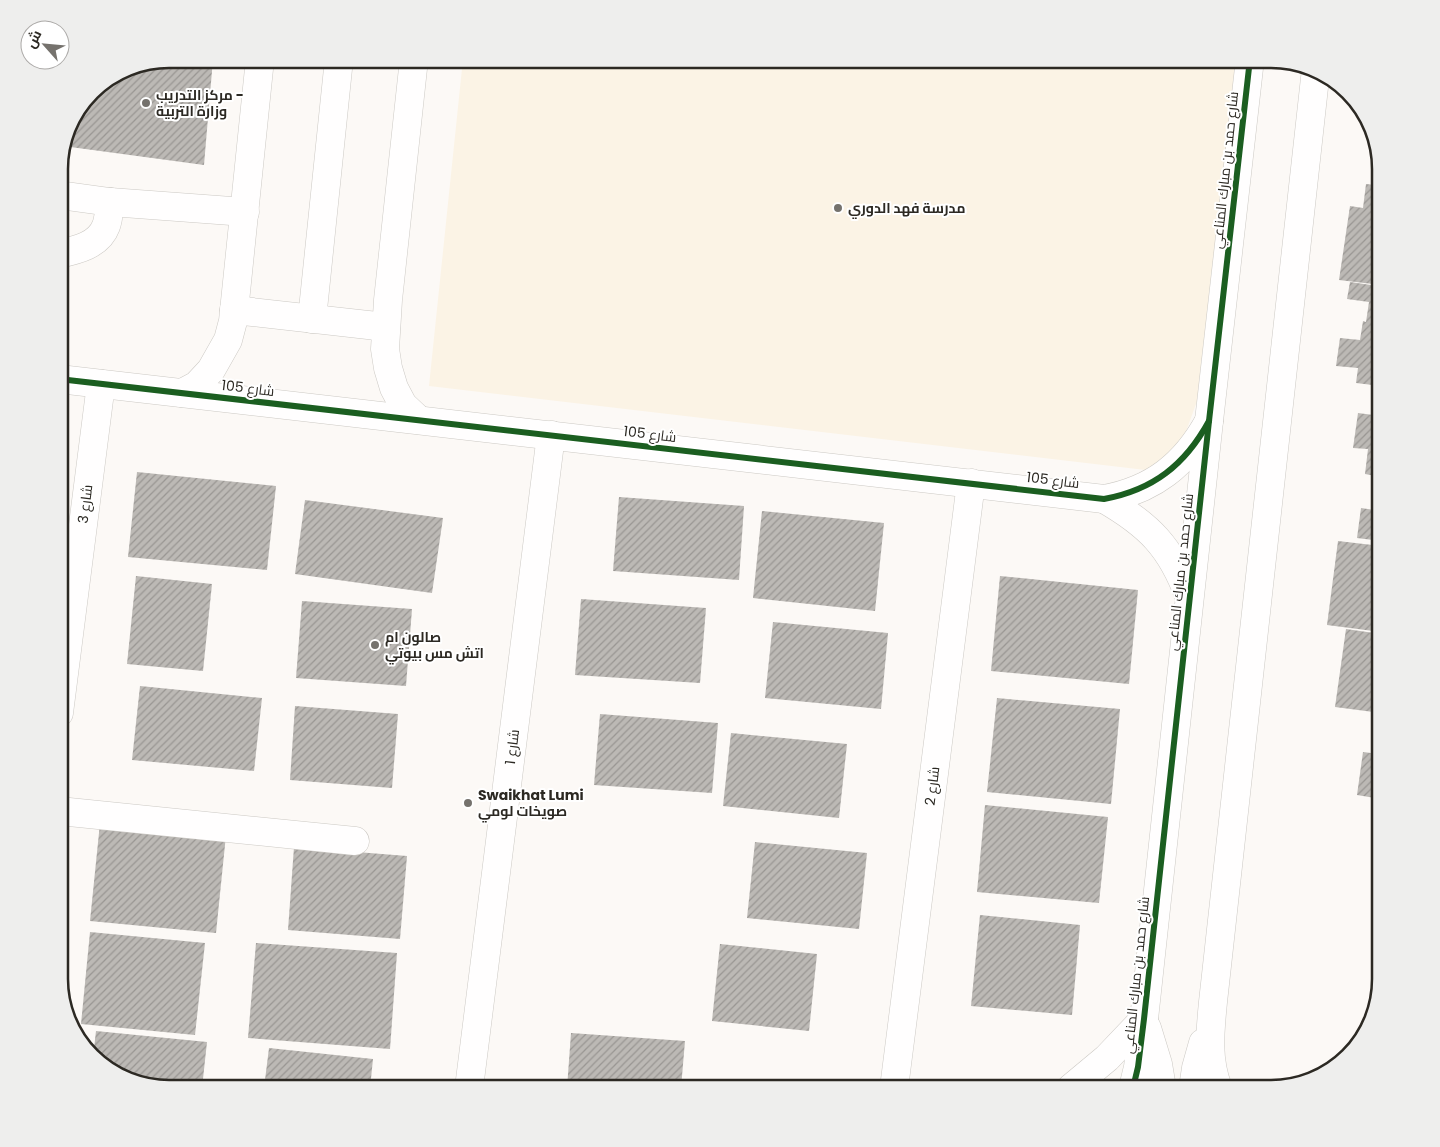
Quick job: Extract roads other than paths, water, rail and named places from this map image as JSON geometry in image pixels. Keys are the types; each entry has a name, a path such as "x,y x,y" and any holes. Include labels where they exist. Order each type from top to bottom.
{"street":[{"path":"182,393 197,385 211,370 228,340 233,321 259,68"},
{"path":"312,319 338,68"},
{"path":"413,68 385,349 394,388 403,405 419,420"},
{"name":"شارع حمد بن مبارك المناعي","path":"1135,1080 1144,1019 1249,68"},
{"path":"1215,1080 1210,1058 1213,1002 1315,78"},
{"path":"68,198 109,210 244,220"},
{"path":"68,252 88,245 100,236 106,227 109,210"},
{"path":"234,310 386,327"},
{"name":"شارع 105","path":"68,380 1104,498 1121,496 1137,490 1166,473 1191,450 1209,421"},
{"name":"شارع 3","path":"68,642 101,384"},
{"name":"شارع 1","path":"470,1080 551,435"},
{"name":"شارع 2","path":"895,1080 971,483"},
{"name":"شارع 105","path":"1104,498 1137,520 1164,547 1174,562 1190,598"},
{"path":"68,812 355,841"},
{"path":"1194,1080 1213,1002"},
{"path":"1081,1080 1107,1058 1144,1019 1158,1064 1161,1080"}],"place":[{"name":"مركز التدريب - وزارة التربية","path":"146,103"},
{"name":"مدرسة فهد الدوري","path":"838,208"},
{"name":"صالون ام اتش مس بيوتي","path":"375,645"},
{"name":"Swaikhat Lumi صويخات لومي","path":"468,803"}]}
